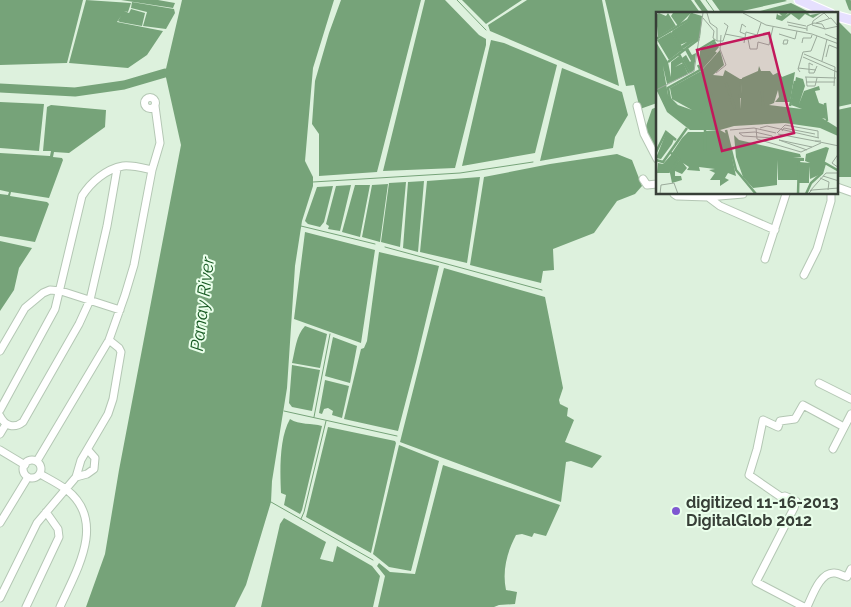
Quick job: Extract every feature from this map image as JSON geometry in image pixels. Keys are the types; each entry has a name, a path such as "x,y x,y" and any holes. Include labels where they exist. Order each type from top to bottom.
{"main road":[{"path":"799,0 826,12"},
{"path":"838,16 851,20"}],"street":[{"path":"37,461 109,340 120,310 134,265 152,170 160,143 154,106"},
{"path":"637,106 644,134 656,157"},
{"path":"0,410 50,321 61,290 82,196 93,182 111,170 122,166 133,166 152,170"},
{"path":"0,416 6,424 14,426 23,422 79,324 90,300 108,226 117,169"},
{"path":"643,179 647,185 656,184"},
{"path":"838,187 851,192"},
{"path":"676,195 708,197 731,195"},
{"path":"765,259 786,195"},
{"path":"804,275 817,249 831,201 831,195"},
{"path":"708,197 720,206 775,230"},
{"path":"0,352 30,302 42,293 50,290 61,290 120,310"},
{"path":"0,598 37,523 76,476 81,460 111,406 121,352 109,340"},
{"path":"819,383 851,399"},
{"path":"844,427 803,405 795,419 780,421 778,427 762,420 757,448 749,475 781,497 785,496 796,501 756,582 806,607 822,579 834,572 846,577 851,569"},
{"path":"833,449 851,414"},
{"path":"0,434 6,424"},
{"path":"0,450 25,465"},
{"path":"76,476 87,474 94,469 94,458 88,450"},
{"path":"28,477 24,470 25,465 29,461 37,461"},
{"path":"28,477 36,478 40,474 42,468 37,461"},
{"path":"40,474 66,489 78,502 84,514 87,535 84,552 60,607"},
{"path":"0,523 28,477"},
{"path":"26,607 60,537 58,529 46,512"}],"water":[{"path":"0,0 83,0 67,63 0,65"},
{"path":"86,0 131,3 128,12 124,11 129,13 131,9 145,13 142,26 120,22 118,21 121,16 117,22 163,31 147,55 128,68 69,63"},
{"path":"121,0 158,0 175,3 173,8"},
{"name":"Panay River","path":"182,0 334,0 313,68 305,161 313,177 313,186 302,221 295,266 287,388 272,481 271,502 246,585 235,607 86,607 105,554 119,470 181,145 165,73"},
{"path":"341,0 421,0 377,172 319,176 319,134 312,124 315,81"},
{"path":"425,0 445,0 479,35 486,39 486,45 455,168 383,171"},
{"path":"462,0 522,0 486,24"},
{"path":"527,0 602,0 619,86 490,31 488,25"},
{"path":"605,0 691,0 700,12 656,12 656,103 640,109 634,85 626,86"},
{"path":"712,0 787,1 738,12 721,12"},
{"path":"132,2 174,9 175,13 166,29 143,26 147,12 131,8"},
{"path":"791,3 809,12 757,12"},
{"path":"838,22 851,34 851,104 838,107"},
{"path":"491,40 504,43 557,65 535,153 462,166"},
{"path":"562,68 622,92 628,115 615,137 613,148 540,161"},
{"path":"0,102 44,104 39,151 0,148"},
{"path":"51,105 106,110 105,127 69,153 54,152 53,157 62,158 63,160 49,198 11,192 10,196 47,202 49,204 35,242 0,236 0,194 8,195 9,192 0,190 0,153 50,156 51,151 43,151 47,107"},
{"path":"656,107 656,153 644,132 652,109"},
{"path":"851,107 851,177 838,177 838,110"},
{"path":"617,154 632,160 642,186 635,194 617,201 594,233 553,249 554,270 543,271 541,283 470,265 484,177 550,164"},
{"path":"480,177 467,263 420,252 427,181"},
{"path":"424,181 418,252 403,248 408,182"},
{"path":"406,182 400,247 381,242 389,183"},
{"path":"388,184 380,242 362,237 372,185"},
{"path":"351,185 340,231 328,229 329,226 326,224 336,186"},
{"path":"355,185 370,185 360,237 342,232"},
{"path":"333,186 324,222 320,227 308,224 305,221 317,187"},
{"path":"305,232 375,250 361,343 294,319"},
{"path":"0,241 32,248 19,268 14,290 0,311"},
{"path":"379,252 439,266 398,431 344,419 361,349 364,348 367,341"},
{"path":"444,268 545,297 563,388 559,400 560,404 568,408 567,416 574,420 565,442 602,456 592,468 571,461 566,462 561,502 400,442"},
{"path":"305,326 327,334 320,368 292,363 298,338"},
{"path":"333,337 357,346 350,383 325,376"},
{"path":"292,365 320,370 312,411 292,407 289,403"},
{"path":"325,380 349,386 342,418 332,415 333,411 328,408 324,409 322,414 319,413"},
{"path":"290,419 322,426 300,514 284,505 286,495 281,493 282,445"},
{"path":"328,427 395,441 396,443 371,553 306,517"},
{"path":"399,445 439,461 411,571 389,567 373,554"},
{"path":"443,465 560,505 546,536 534,533 532,537 522,534 516,535 513,541 506,562 505,583 506,590 517,592 515,604 494,607 378,607 385,576 377,566 379,563 390,572 415,574"},
{"path":"284,518 326,542 320,559 333,562 337,546 372,566 380,576 373,607 261,607 280,524"}],"waterway":[{"path":"457,0 486,30"},
{"path":"697,0 706,12"},
{"path":"706,0 715,12"},
{"path":"848,0 851,8"},
{"path":"0,88 75,92 124,85 165,73"},
{"path":"313,182 460,173 533,162"},
{"path":"301,226 375,244"},
{"path":"385,247 542,290"},
{"path":"314,417 330,334"},
{"path":"284,411 397,436"},
{"path":"301,519 326,421"},
{"path":"271,502 373,560"}],"place":[{"name":"digitized 11-16-2013 DigitalGlob 2012","path":"676,511"}]}
